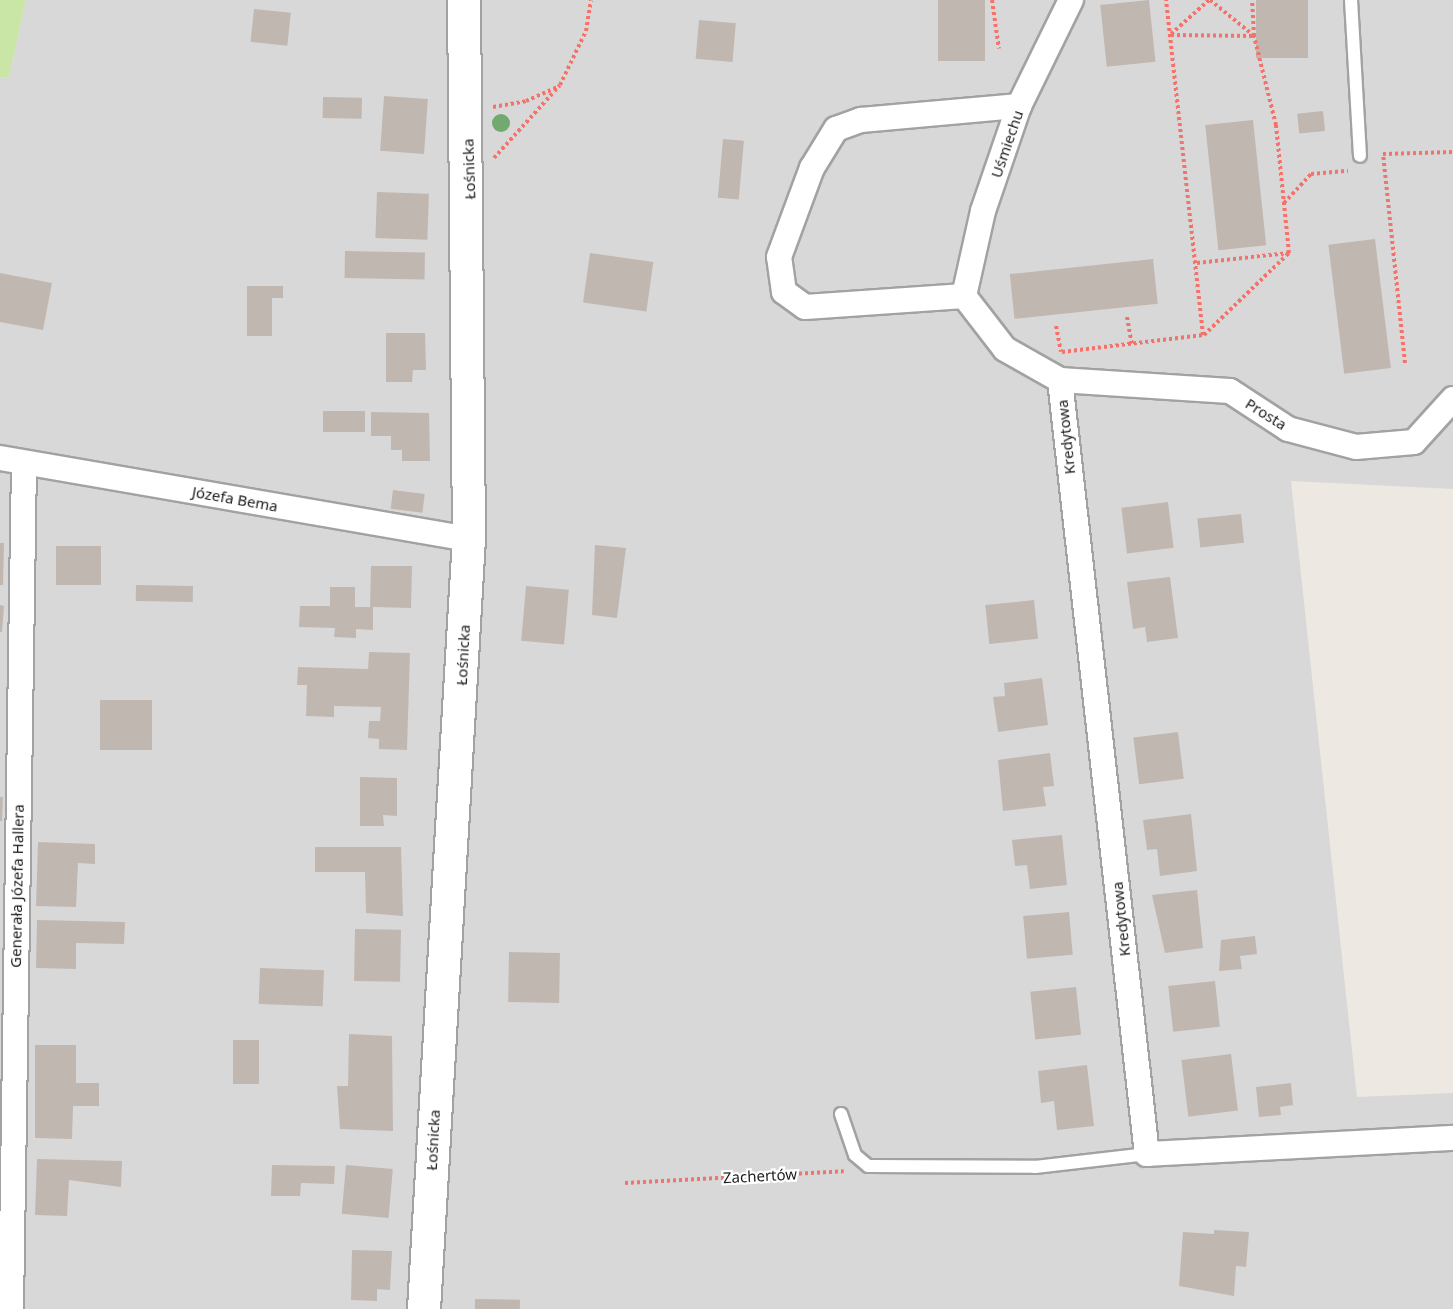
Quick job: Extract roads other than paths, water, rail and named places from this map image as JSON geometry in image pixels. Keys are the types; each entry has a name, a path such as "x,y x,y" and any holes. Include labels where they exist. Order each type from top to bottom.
{"street":[{"name":"Łośnicka","path":"424,1309 470,539 469,180 464,0"},
{"name":"Uśmiechu","path":"964,296 983,211 1019,106 1071,0"},
{"path":"1019,106 861,120 836,129 813,168 780,257 784,292 805,307 964,296 1005,349 1060,380"},
{"name":"Prosta","path":"1060,380 1230,391 1288,429 1356,447 1414,442 1453,399"},
{"name":"Kredytowa","path":"1060,380 1147,1154"},
{"name":"Józefa Bema","path":"0,458 470,539"},
{"name":"Generała Józefa Hallera","path":"11,1309 24,463"},
{"path":"1147,1154 1453,1138"}],"lane":[{"path":"1351,0 1360,156"},
{"path":"841,1114 855,1155 868,1166 1035,1167 1147,1154"}]}
